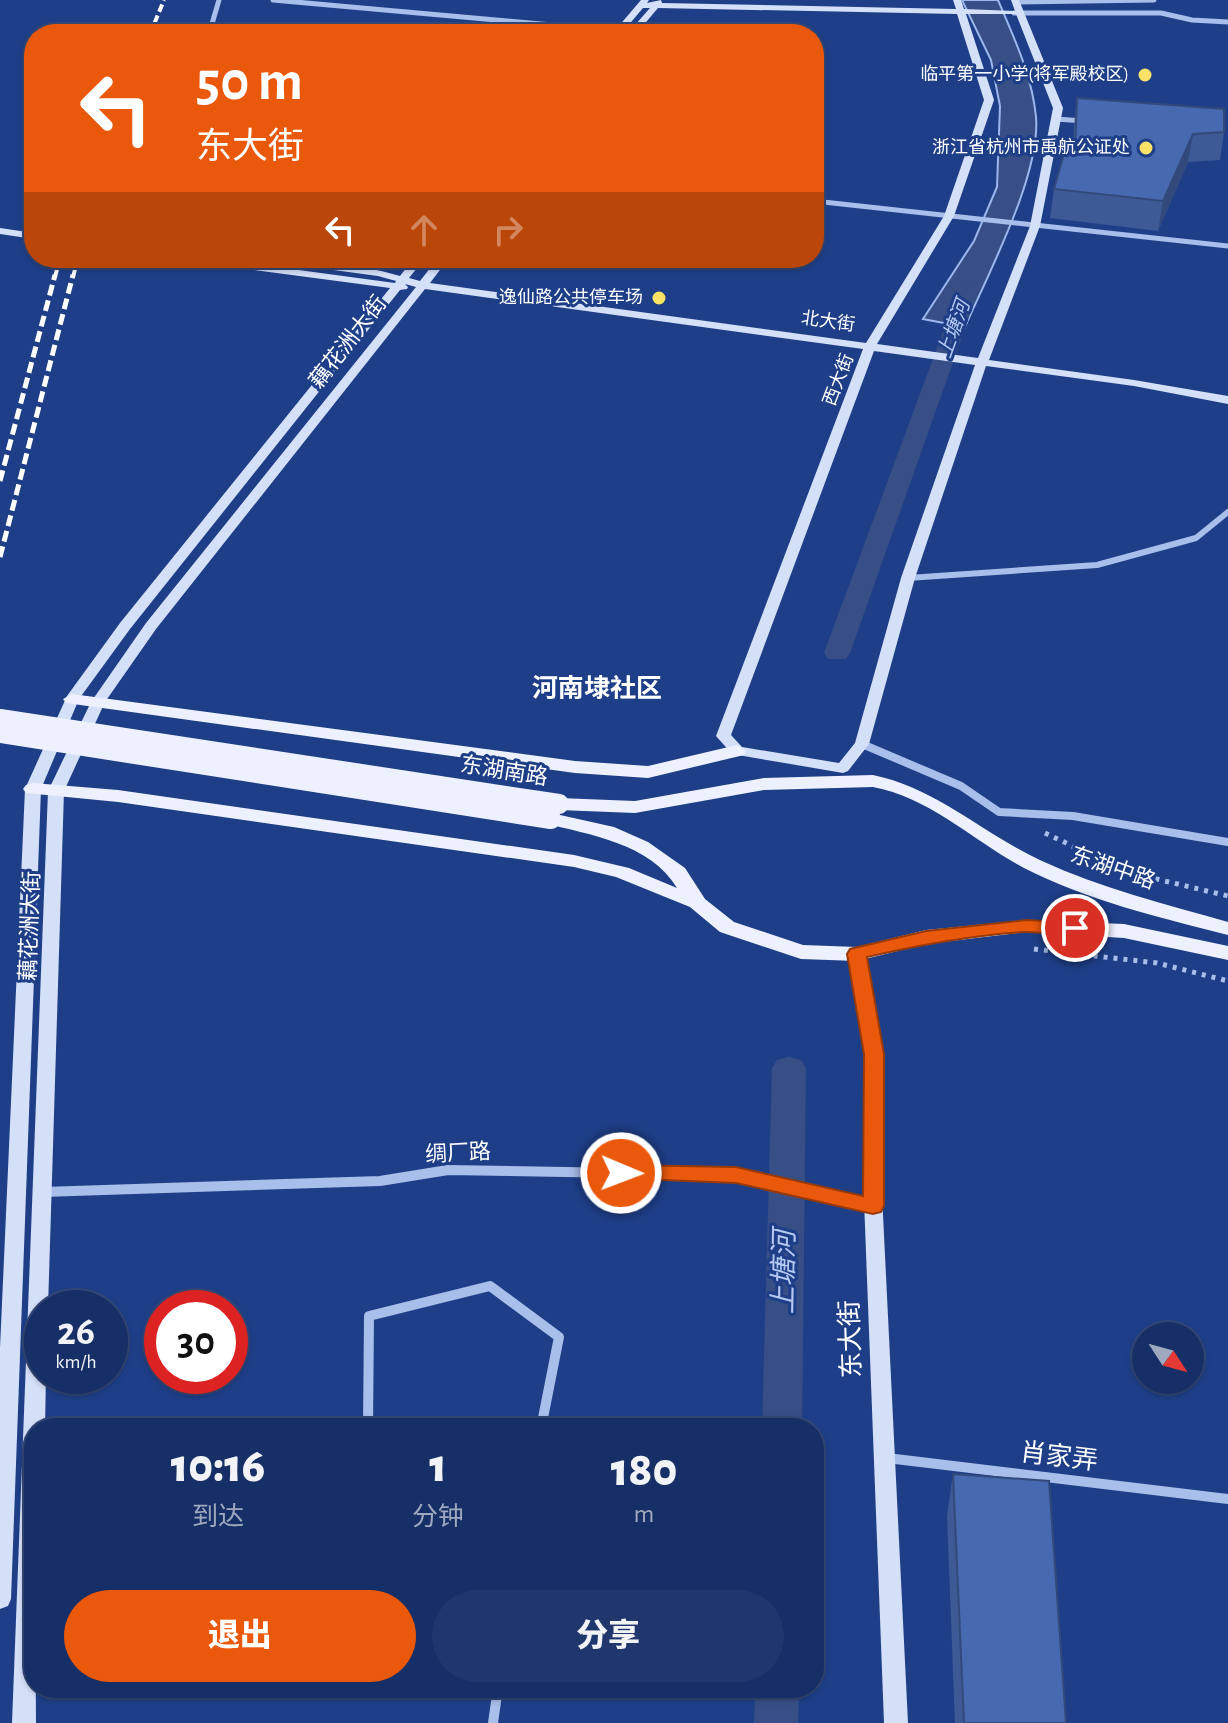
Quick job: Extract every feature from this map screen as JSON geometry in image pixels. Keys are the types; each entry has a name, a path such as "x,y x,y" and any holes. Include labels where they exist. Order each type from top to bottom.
{"main road":[{"path":"72,699 575,767 648,772 737,751 844,775 862,744 908,578 982,362 1035,226 1058,108 1017,7 904,0"},
{"path":"624,24 643,3 658,2 958,4"},
{"path":"639,24 658,2"},
{"name":"西大街","path":"737,751 723,736 870,346 949,216 989,100 958,4"},
{"path":"0,220 24,224"},
{"path":"0,231 24,235"},
{"path":"271,268 398,283"},
{"path":"319,268 398,283"},
{"name":"藕花洲大街","path":"0,1599 33,789 72,699 125,626 411,268"},
{"name":"藕花洲大街","path":"34,1418 56,791 98,702 151,626 436,268"},
{"name":"北大街","path":"398,283 1134,383 1228,400"},
{"name":"东湖南路","path":"0,719 555,812 641,846 678,872 697,903"},
{"name":"东湖南路","path":"0,733 555,812 635,807 764,784 844,775 894,785 955,816 989,839"},
{"path":"33,789 118,796 574,861 622,872 697,903 727,927 801,952 857,954 926,937 1027,926 1124,931 1228,953"},
{"name":"东湖中路","path":"989,839 1032,864 1108,894 1228,929"},
{"name":"东大街","path":"857,954 874,1054 873,1206 896,1723"},
{"name":"藕花洲大街","path":"24,1723 25,1698"}],"street":[{"path":"212,24 219,0"},
{"path":"273,0 531,24"},
{"path":"1017,7 1154,0"},
{"path":"1017,7 1161,13 1192,20 1228,22"},
{"path":"1056,119 1088,122"},
{"path":"824,202 1228,246"},
{"path":"908,578 1097,565 1196,538 1228,512"},
{"path":"862,744 961,786 999,812 1073,816 1228,842"},
{"name":"绸厂路","path":"42,1192 380,1181 463,1170 736,1175 873,1206"},
{"path":"368,1418 369,1316 490,1286 559,1337 543,1418"},
{"name":"肖家弄","path":"884,1458 1228,1499"},
{"path":"493,1723 497,1698"}],"path":[{"path":"1042,832 1127,872 1228,896"},
{"path":"1019,948 1157,963 1228,981"}],"water":[{"path":"962,0 998,0 1026,72 1036,117 1035,140 1022,195 965,327 923,319 974,241 997,187 1000,106 991,60"}],"building":[{"path":"1077,98 1224,109 1224,132 1193,134 1163,201 1054,189 1065,150 1075,151"},
{"path":"953,1474 1049,1481 1066,1723 964,1723"}],"waterway":[{"name":"上塘河","path":"837,653 970,286"},
{"name":"上塘河","path":"782,1418 789,1068"},
{"name":"上塘河","path":"776,1723 777,1698"}],"railway":[{"path":"154,24 164,0"},
{"path":"55,277 57,268"},
{"path":"73,277 75,268"},
{"path":"0,481 55,275"},
{"path":"0,557 73,275"}],"place":[{"name":"临平第一小学(将军殿校区)","path":"1145,75"},
{"name":"浙江省杭州市禹航公证处","path":"1146,148"},
{"name":"逸仙路公共停车场","path":"659,298"}],"district":[{"name":"河南埭社区","path":"597,689"}],"route":[{"path":"621,1173 736,1175 873,1206 874,1054 857,954 926,937 1027,926 1075,928"}]}
